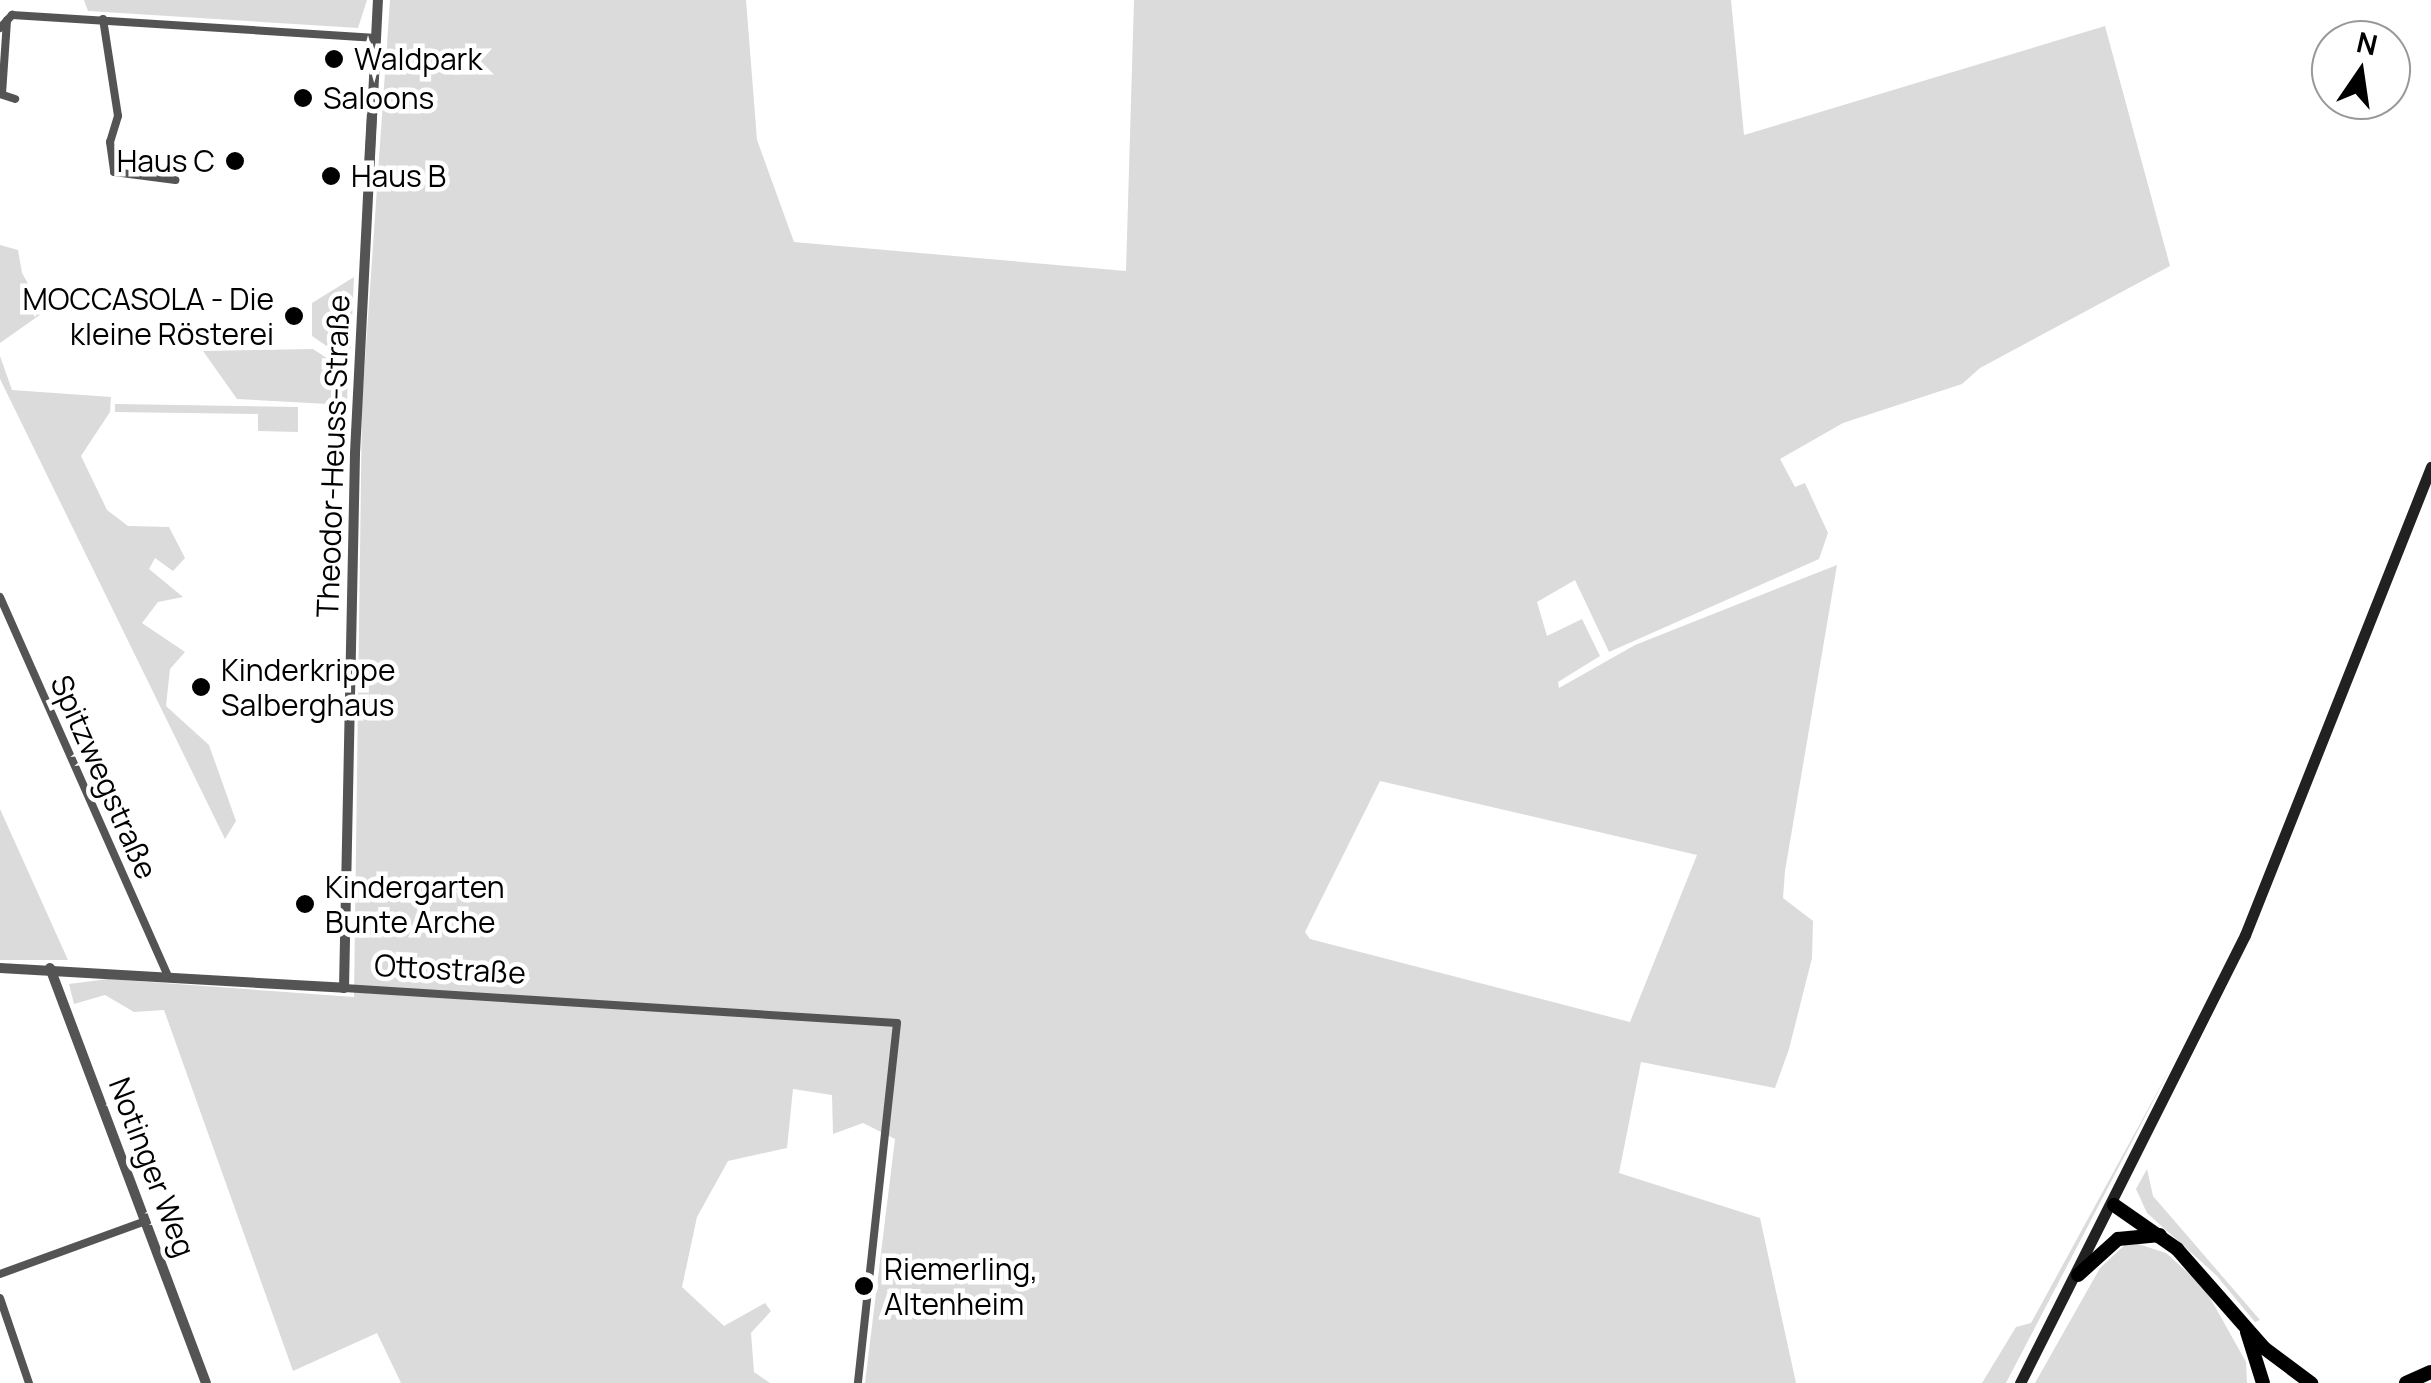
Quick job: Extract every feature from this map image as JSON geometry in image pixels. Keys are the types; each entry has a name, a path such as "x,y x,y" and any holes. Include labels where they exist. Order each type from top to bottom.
{"highway":[{"path":"2114,1205 2160,1236 2286,1369 2311,1383"},
{"path":"2078,1275 2118,1240 2160,1236"},
{"path":"2244,1322 2264,1383"},
{"path":"2406,1383 2431,1372"}],"main road":[{"path":"2020,1383 2114,1205 2265,892 2431,467"}],"street":[{"name":"Theodor-Heuss-Straße","path":"344,988 355,454 378,0"},
{"path":"15,100 1,94 3,24 103,19 376,38"},
{"path":"103,19 118,116 110,142 114,172 176,180"},
{"name":"Spitzwegstraße","path":"0,597 167,974"},
{"name":"Ottostraße","path":"0,968 167,974 897,1023 858,1383"},
{"name":"Notinger Weg","path":"50,968 206,1383"},
{"path":"0,1274 146,1220"},
{"path":"0,1298 30,1383"}],"shaded area":[{"path":"84,0 367,0 358,28 88,11"},
{"path":"390,0 746,0 757,140 794,242 1126,271 1134,0 1731,0 1744,135 2105,26 2170,266 1980,368 1962,384 1843,423 1780,459 1795,487 1805,483 1828,533 1819,559 1609,652 1575,580 1537,602 1547,636 1582,619 1600,656 1558,682 1559,688 1635,645 1837,565 1785,871 1783,898 1813,921 1812,958 1789,1049 1775,1088 1641,1062 1619,1173 1760,1218 1796,1383 865,1383 895,1139 863,1123 833,1134 832,1095 793,1089 787,1148 728,1161 697,1217 682,1287 724,1326 765,1303 771,1311 751,1333 754,1372 770,1383 401,1383 377,1333 293,1371 164,1010 134,1012 105,995 74,1004 69,984 108,979 354,997 362,404","holes":["1380,781 1697,855 1630,1022 1310,939 1305,932"]},
{"path":"0,245 18,250 22,273 44,312 0,343"},
{"path":"354,277 350,362 312,336 312,303"},
{"path":"313,349 348,372 347,405 237,399 203,351"},
{"path":"0,356 12,390 111,397 110,412 81,456 107,510 128,526 169,527 185,558 173,571 155,558 149,569 183,597 158,602 142,623 185,652 170,669 166,706 209,745 236,821 225,839 0,379"},
{"path":"115,404 298,407 298,432 258,431 258,414 115,412"},
{"path":"0,809 68,960 0,960"},
{"path":"2172,1065 2006,1383 1982,1383 2016,1327 2031,1323"},
{"path":"2147,1169 2153,1196 2260,1320 2255,1322 2216,1275 2147,1213 2136,1189"},
{"path":"2129,1241 2166,1253 2204,1287 2246,1362 2247,1383 2035,1383 2100,1268"}],"place":[{"name":"Waldpark","path":"334,59"},
{"name":"Saloons","path":"303,98"},
{"name":"Haus C","path":"235,161"},
{"name":"Haus B","path":"331,176"},
{"name":"MOCCASOLA - Die kleine Rösterei","path":"294,316"},
{"name":"Kinderkrippe Salberghaus","path":"201,687"},
{"name":"Kindergarten Bunte Arche","path":"305,904"},
{"name":"Riemerling, Altenheim","path":"864,1286"}]}
